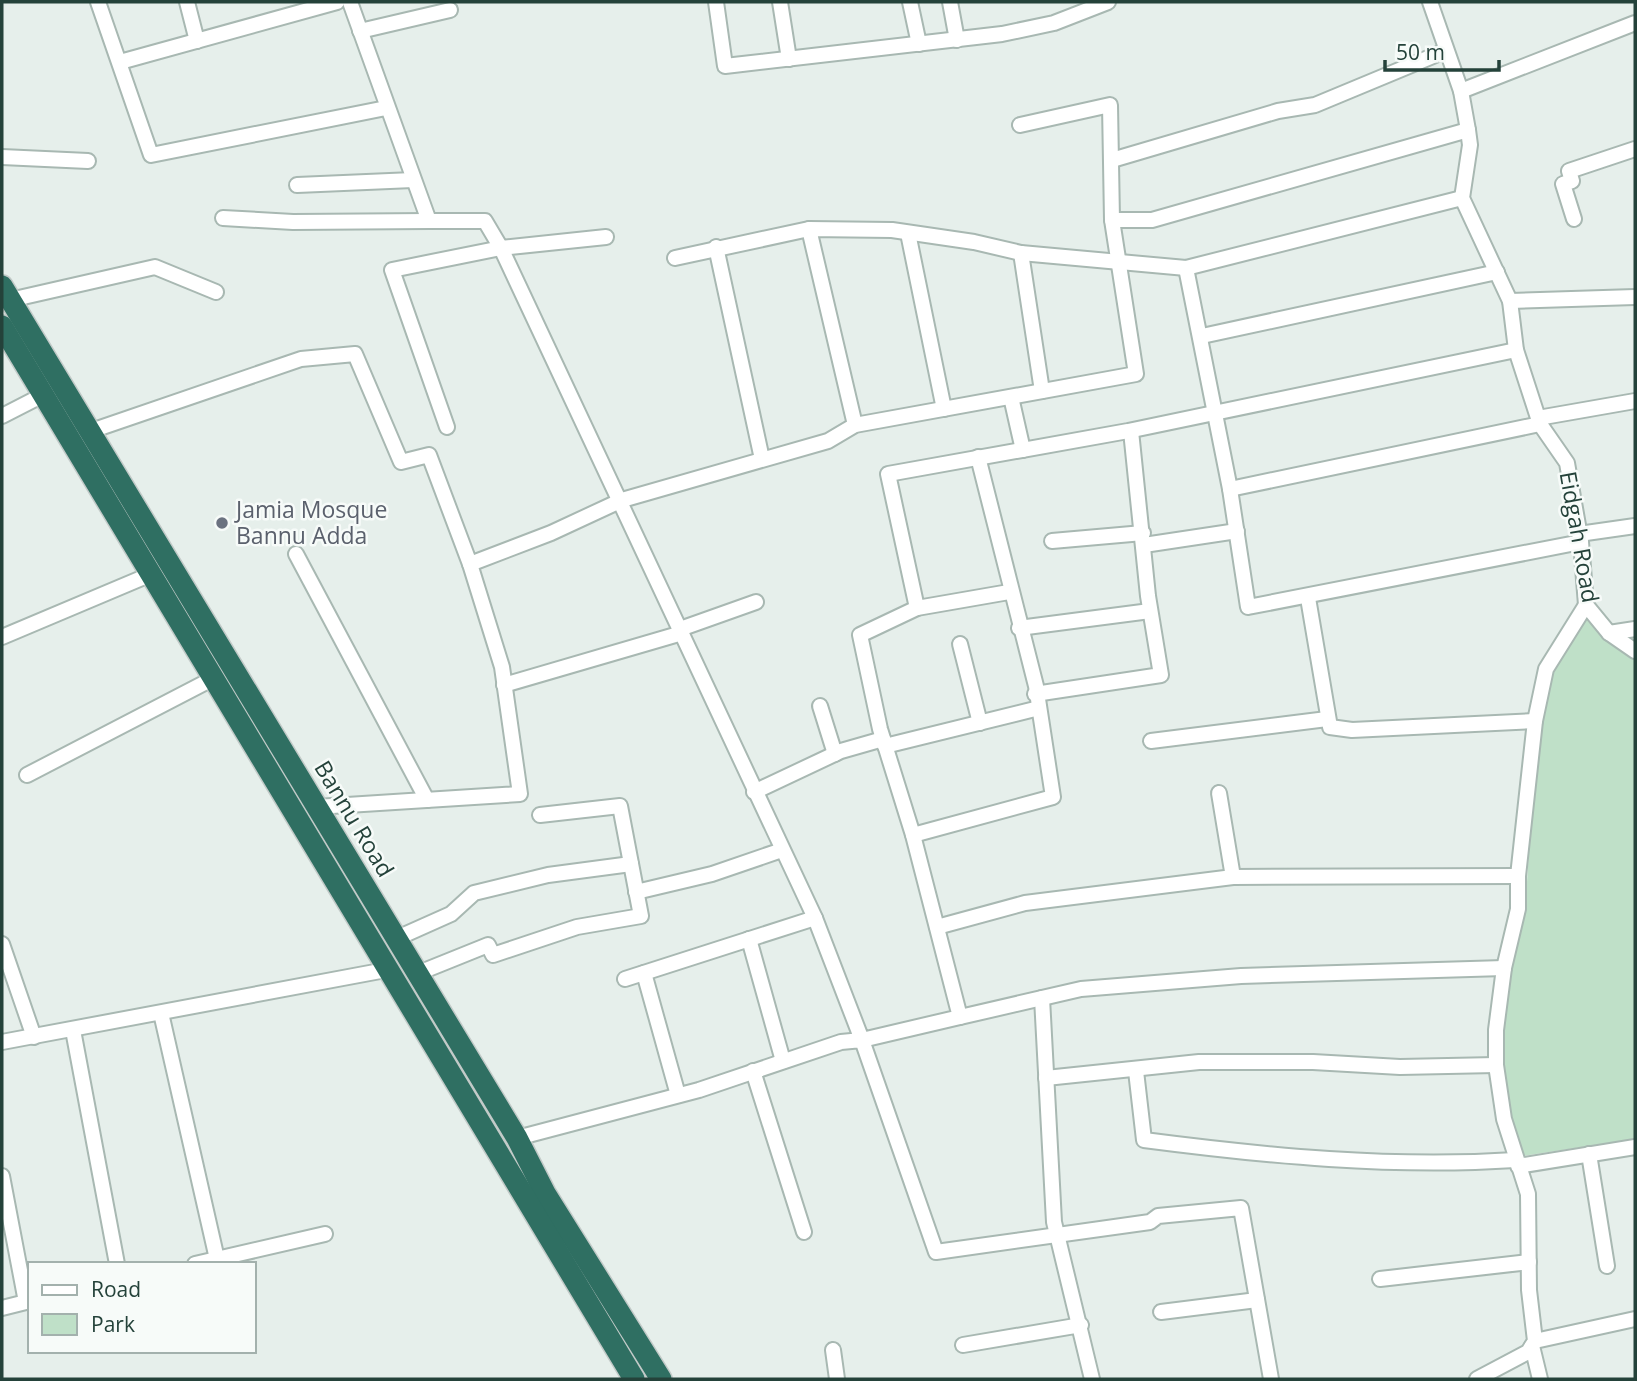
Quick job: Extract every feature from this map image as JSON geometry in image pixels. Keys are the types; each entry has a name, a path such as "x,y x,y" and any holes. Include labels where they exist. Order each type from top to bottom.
{"highway":[{"name":"Bannu Road","path":"6,293 517,1138 545,1193 661,1379"},
{"name":"Bannu Road","path":"2,326 149,575 391,969 634,1379"}],"street":[{"path":"98,2 151,155 387,108"},
{"path":"187,2 197,41"},
{"path":"120,62 337,2"},
{"path":"350,2 429,221"},
{"path":"716,2 725,66 1003,34 1054,23 1108,2"},
{"path":"780,2 789,60"},
{"path":"910,2 919,44"},
{"path":"950,2 957,40"},
{"path":"675,258 809,229 908,233 974,242 1021,253 1118,264 1185,268 1462,198 1470,145 1468,130 1461,91 1430,2"},
{"path":"360,31 450,10"},
{"path":"1461,91 1635,23"},
{"path":"1112,160 1278,111 1315,105 1445,51"},
{"path":"470,564 551,533 622,500 828,441 855,425 1136,374 1112,220 1110,105 1020,125"},
{"path":"1112,220 1152,220 1468,130"},
{"path":"1574,219 1563,184 1572,181 1569,171 1635,149"},
{"path":"2,157 88,161"},
{"path":"297,185 413,180"},
{"name":"Eidgah Road","path":"1462,198 1510,301 1517,350 1539,421 1567,463 1580,538 1586,606 1609,633 1635,651"},
{"path":"223,218 293,222 485,221 501,248 622,500 754,792 815,918 862,1040 936,1252 1150,1222 1158,1216 1241,1209 1272,1379"},
{"path":"809,229 855,425"},
{"path":"908,233 944,409"},
{"path":"447,427 392,270 501,248 606,237"},
{"path":"716,247 762,459"},
{"path":"1021,253 1042,391"},
{"path":"6,293 155,267 216,292"},
{"path":"1185,268 1202,336 1248,607 1308,597 1635,526"},
{"path":"1202,336 1497,272"},
{"path":"1510,301 1635,297"},
{"path":"917,608 888,474 1131,431 1517,350"},
{"path":"88,432 301,359 355,354 401,462 429,455 470,564 502,667 520,794 316,807"},
{"path":"2,416 43,394"},
{"path":"1011,397 1023,450"},
{"path":"1230,489 1635,401"},
{"path":"754,792 835,754 980,723 1037,701 1161,675 1150,611 1131,431"},
{"path":"913,835 1053,797 1037,701 978,457"},
{"path":"1052,541 1143,539 1237,531"},
{"path":"296,554 427,800"},
{"path":"2,637 149,575"},
{"path":"960,1017 913,835 884,742 860,635 917,608 1009,592"},
{"path":"1308,597 1330,727 1352,730 1535,722"},
{"path":"504,685 681,631 756,602"},
{"path":"1540,1379 1534,1343 1528,1262 1528,1194 1504,1119 1496,1065 1496,1030 1504,968 1518,909 1518,876 1535,722 1546,668 1586,606"},
{"path":"1019,628 1150,611"},
{"path":"1609,633 1635,629"},
{"path":"960,644 980,723"},
{"path":"27,775 214,678"},
{"path":"820,706 835,754"},
{"path":"1151,741 1327,719"},
{"path":"1219,793 1233,877"},
{"path":"416,974 488,945 493,955 577,928 641,916 620,806 540,815"},
{"path":"636,892 712,874 782,850"},
{"path":"395,939 451,914 474,893 548,874 631,864"},
{"path":"937,927 1025,903 1233,877 1518,876"},
{"path":"625,979 815,918"},
{"path":"749,939 783,1061"},
{"path":"2,944 34,1037"},
{"path":"517,1138 678,1096 841,1042 862,1040 1081,989 1241,976 1504,968"},
{"path":"2,1042 391,969"},
{"path":"644,973 678,1096"},
{"path":"1042,998 1056,1235 1081,1325 1092,1379"},
{"path":"161,1013 217,1259"},
{"path":"73,1030 117,1262"},
{"path":"1046,1078 1136,1071 1199,1062 1313,1062 1400,1067 1496,1065"},
{"path":"754,1071 804,1232"},
{"path":"1136,1071 1144,1140 1242,1153 1393,1163 1516,1163 1635,1147"},
{"path":"1589,1154 1606,1266"},
{"path":"2,1176 28,1302 2,1308"},
{"path":"204,1262 325,1234"},
{"path":"1380,1279 1528,1262"},
{"path":"1161,1312 1257,1300"},
{"path":"1477,1379 1513,1362 1534,1343 1635,1319"},
{"path":"963,1345 1081,1325"},
{"path":"833,1350 837,1379"}],"green space":[{"path":"1586,617 1635,659 1635,1139 1523,1156 1507,1102 1504,1047 1509,991 1526,894 1536,742 1541,712 1559,657"}],"place":[{"name":"Jamia Mosque Bannu Adda","path":"222,523"}]}
